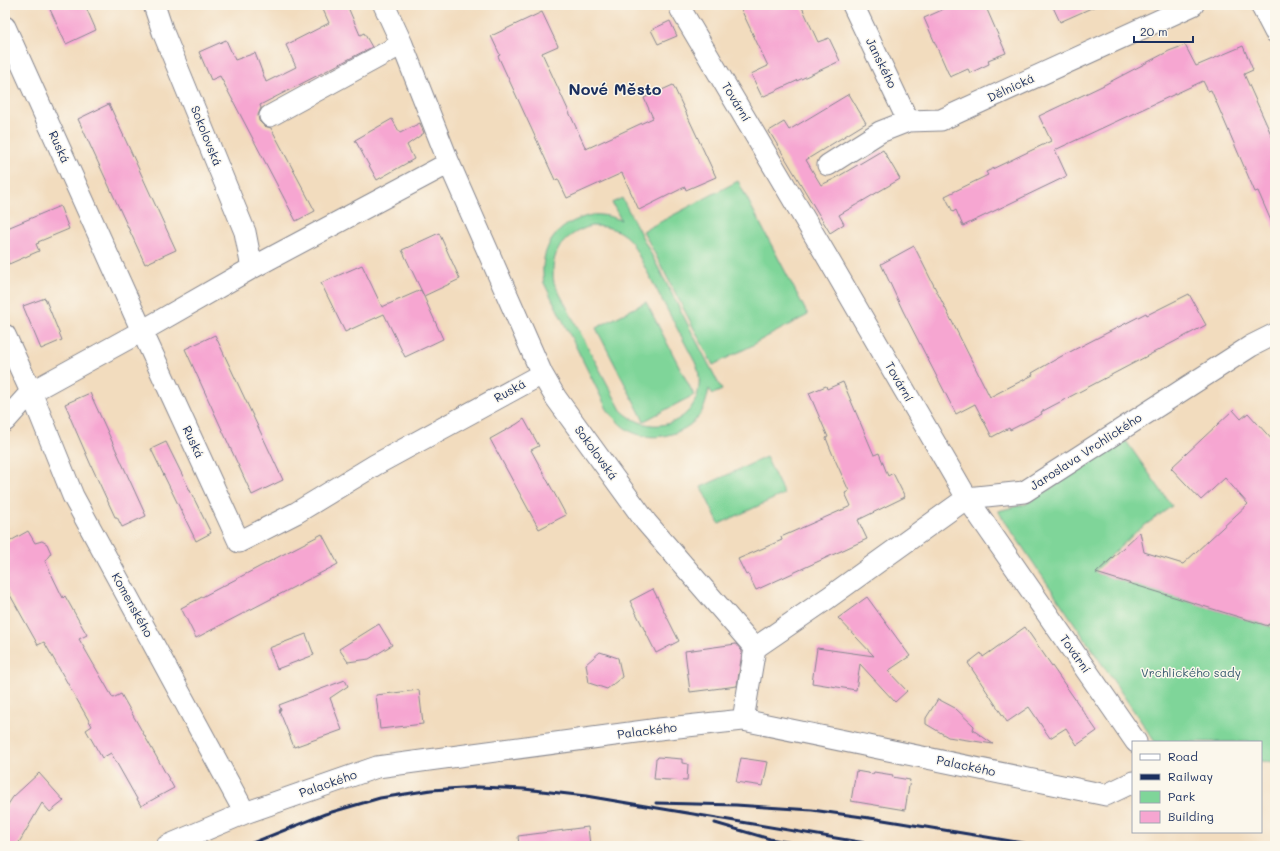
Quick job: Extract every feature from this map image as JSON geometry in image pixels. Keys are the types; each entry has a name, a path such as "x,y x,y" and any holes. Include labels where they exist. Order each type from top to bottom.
{"street":[{"name":"Sokolovská","path":"154,5 163,32 245,232 252,268"},
{"name":"Sokolovská","path":"384,5 402,44 449,163 542,374 556,398 646,522 755,648"},
{"name":"Janského","path":"853,5 908,121"},
{"name":"Dělnická","path":"828,165 880,132 908,121 941,120 1193,5"},
{"path":"1261,5 1275,32"},
{"name":"Tovární","path":"681,10 826,255 967,498 1135,741"},
{"name":"Ruská","path":"5,27 239,542 296,513 375,465 542,374"},
{"path":"270,116 402,44"},
{"path":"5,421 31,392 252,268 449,163"},
{"name":"Jaroslava Vrchlického","path":"755,648 828,598 967,498 1024,492 1251,346 1275,334"},
{"name":"Komenského","path":"5,335 31,392 73,496 245,813"},
{"path":"743,720 755,648"},
{"name":"Palackého","path":"167,846 245,813 377,768 659,728 743,720 1106,795 1132,782"}],"green space":[{"path":"738,181 808,315 713,365 643,231"},
{"path":"622,198 722,390 713,394 709,389 704,407 696,420 673,434 655,437 637,434 620,424 610,413 544,283 543,263 545,253 554,236 569,223 590,216 605,216 621,220 612,203","holes":["591,226 618,231 632,243 697,366 699,383 696,398 689,411 678,420 665,424 650,425 635,420 621,410 554,283 553,273 556,255 565,240 581,230"]},
{"path":"646,302 694,395 644,421 596,328"},
{"name":"Vrchlického sady","path":"1126,441 1172,506 1137,531 1094,572 1275,628 1275,762 1262,761 1262,741 1154,741 998,511 1026,504"},
{"path":"766,457 784,494 719,524 701,487"}],"building":[{"path":"48,5 85,5 96,30 66,44"},
{"path":"321,5 347,5 360,35 364,33 372,47 260,105 261,108 258,115 259,121 264,126 271,128 315,211 296,221 220,76 211,80 199,52 226,40 235,60 255,53 266,82 296,67 286,45 329,23"},
{"path":"739,5 801,5 818,42 829,38 840,61 762,97 751,74 768,66"},
{"path":"940,5 985,5 1006,53 988,60 989,64 970,73 968,69 950,77 924,18 942,10"},
{"path":"1052,5 1098,5 1060,22"},
{"path":"542,12 558,46 542,53 586,149 653,118 644,98 673,85 716,177 686,190 685,187 639,210 622,173 567,198 558,179 555,180 498,56 500,55 491,36"},
{"path":"670,21 677,36 658,44 651,30"},
{"path":"1185,45 1196,66 1243,46 1253,70 1244,74 1275,143 1275,230 1258,191 1255,192 1211,90 1208,91 1203,81 1055,150 1067,176 963,226 956,210 953,212 945,196 988,175 986,172 1051,141 1039,116 1102,86 1169,51"},
{"path":"849,94 866,123 806,160 821,185 883,150 900,179 839,215 844,224 830,233 769,131 784,122 789,130"},
{"path":"109,104 176,250 145,264 78,119"},
{"path":"392,119 400,133 420,123 424,133 407,145 414,159 377,180 355,140"},
{"path":"60,206 69,229 38,242 39,243 36,244 39,251 9,264 5,254 5,229"},
{"path":"439,233 460,279 424,296 402,250"},
{"path":"914,246 990,397 1033,375 1032,373 1060,357 1146,313 1147,315 1189,294 1206,325 1041,412 1042,414 992,437 975,404 956,414 903,311 881,264"},
{"path":"362,265 382,307 421,290 443,339 405,357 384,314 345,332 321,283"},
{"path":"45,298 62,340 41,349 23,306"},
{"path":"215,335 283,480 252,495 185,349"},
{"path":"843,382 874,455 879,453 888,476 893,473 905,497 858,520 867,539 756,590 738,559 782,540 781,537 851,506 845,493 849,491 832,453 826,438 828,437 809,393 826,386 827,389"},
{"path":"90,393 146,516 122,527 117,517 115,517 65,404"},
{"path":"1233,410 1241,419 1248,413 1275,443 1275,626 1268,624 1268,626 1096,573 1140,532 1144,552 1183,564 1248,504 1225,478 1201,500 1171,468"},
{"path":"524,419 539,446 531,450 566,515 539,529 490,439"},
{"path":"166,442 211,533 196,541 151,449"},
{"path":"28,531 35,543 42,541 47,544 51,553 45,561 63,598 65,596 87,635 79,639 113,698 121,694 174,788 141,806 111,753 102,758 86,730 92,726 44,642 38,645 5,586 5,544"},
{"path":"322,534 338,564 196,638 181,608"},
{"path":"653,589 679,641 656,653 630,601"},
{"path":"867,597 910,656 888,671 907,691 895,702 860,664 856,690 812,683 817,648 874,656 838,618"},
{"path":"379,624 392,645 369,659 348,662 339,649"},
{"path":"1025,627 1097,731 1077,745 1066,728 1050,738 1029,707 1007,722 968,663 981,653 983,657"},
{"path":"306,634 314,655 277,669 269,648"},
{"path":"736,644 742,651 737,686 690,692 685,651"},
{"path":"600,652 618,658 622,677 607,689 589,683 586,664"},
{"path":"345,680 348,686 330,698 342,730 294,747 279,710 281,710 279,705"},
{"path":"419,690 423,724 380,729 376,695"},
{"path":"938,699 955,708 974,726 973,730 993,744 948,737 926,724 926,718"},
{"path":"658,757 682,759 682,763 688,764 687,781 654,779 656,759"},
{"path":"741,758 768,762 763,786 736,782"},
{"path":"856,771 893,775 892,777 910,780 905,810 851,801"},
{"path":"39,773 64,801 50,812 42,803 17,846 5,846 5,809 13,797"},
{"path":"588,827 590,846 519,846 518,836"}],"railway":[{"path":"245,846 325,814 380,798 431,790 478,787 524,789 586,796 883,846"},
{"path":"656,803 736,805 812,810 877,819 1041,846"},
{"path":"715,823 770,839 809,846"}],"district":[{"name":"Nové Město","path":"615,89"}]}
